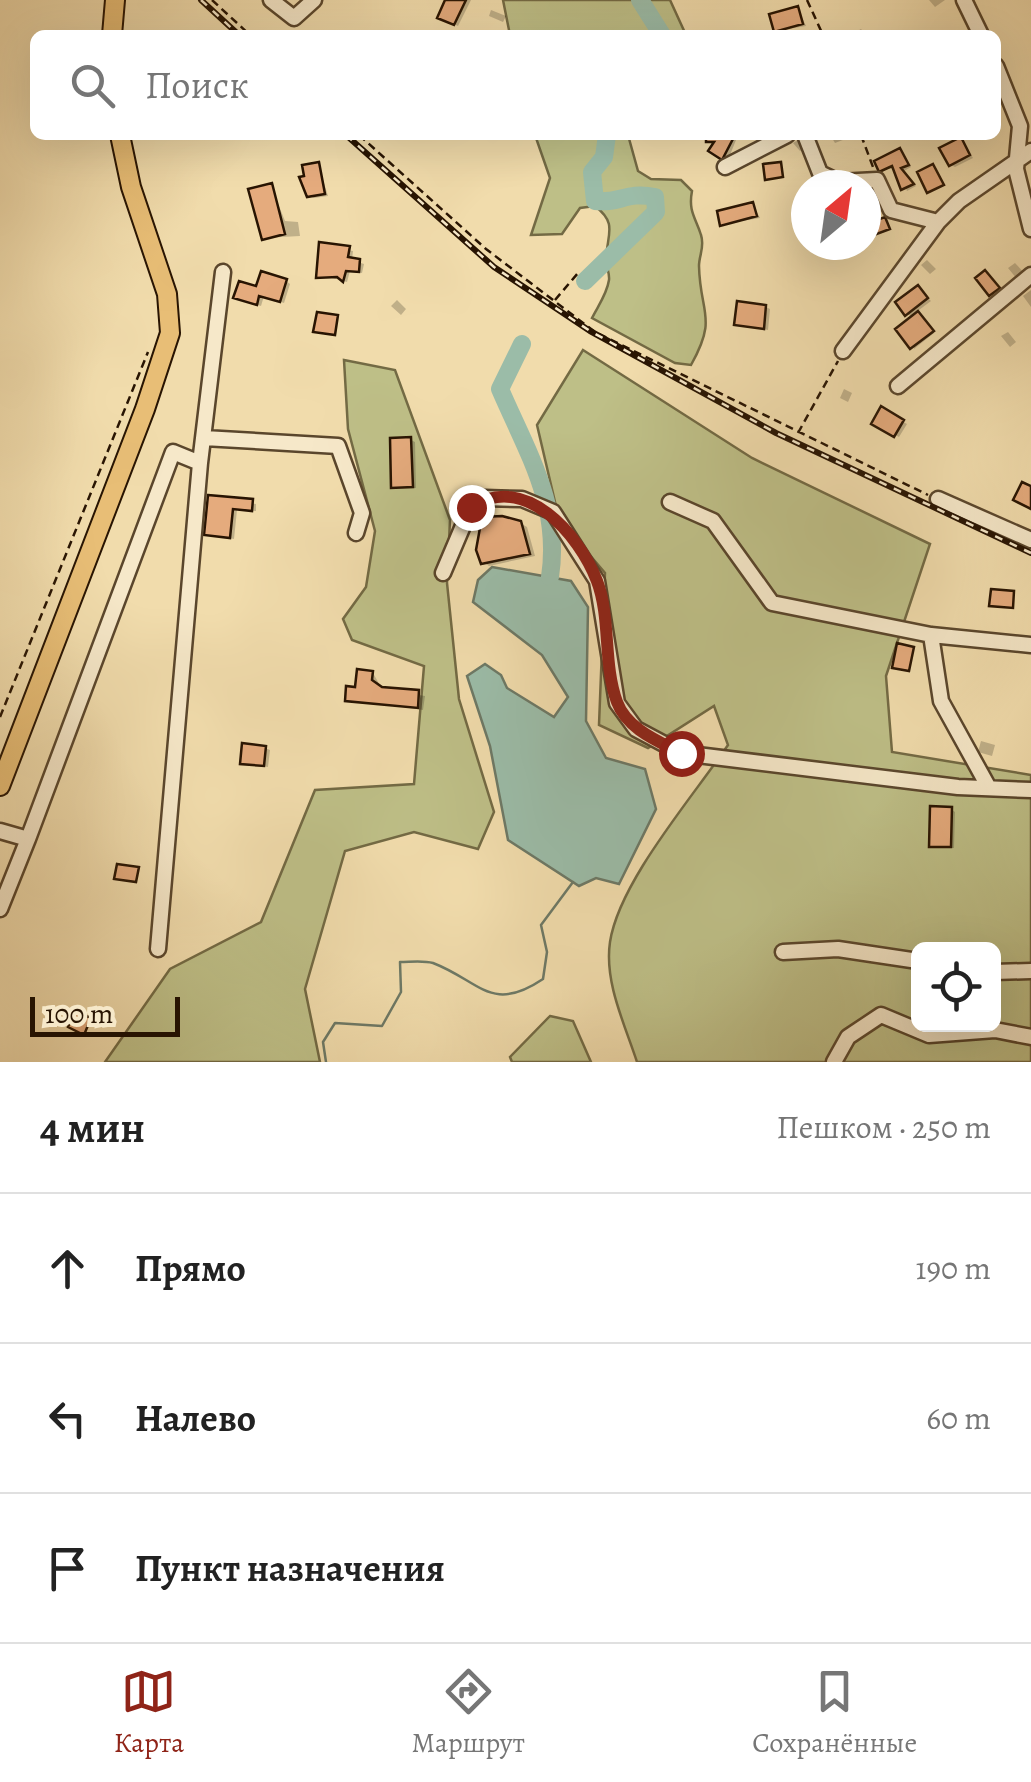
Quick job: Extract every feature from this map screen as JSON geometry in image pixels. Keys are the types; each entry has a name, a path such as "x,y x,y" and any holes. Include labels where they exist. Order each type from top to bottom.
{"main road":[{"path":"112,30 115,0"},
{"path":"0,786 145,409 170,333 167,294 131,187 121,140"}],"street":[{"path":"271,0 294,18 314,0"},
{"path":"964,0 979,30"},
{"path":"1001,78 1020,126 1024,156 1019,195 1031,229"},
{"path":"725,167 777,140"},
{"path":"807,140 819,170"},
{"path":"844,351 938,222 959,201 1024,156"},
{"path":"881,189 890,210 938,222"},
{"path":"158,948 200,463 223,272"},
{"path":"898,386 1031,275"},
{"path":"204,438 338,446 362,512 356,533"},
{"path":"0,909 174,452 200,463"},
{"path":"443,573 471,507 484,498 522,499 553,512 597,581 617,704 636,729 681,753 1031,790"},
{"path":"938,499 1031,540"},
{"path":"670,502 713,521 772,603 931,635 1031,645"},
{"path":"931,635 941,701 989,788"},
{"path":"0,831 28,839"},
{"path":"783,952 838,950 911,960"},
{"path":"1001,972 1031,971"},
{"path":"834,1062 848,1037 881,1015 929,1036 995,1030 1031,1037"}],"path":[{"path":"212,0 245,30"},
{"path":"806,0 820,30"},
{"path":"365,140 486,249 595,332 797,434 938,499"},
{"path":"864,140 874,170"},
{"path":"554,301 578,273"},
{"path":"797,434 844,351"},
{"path":"0,717 148,354"}],"green space":[{"path":"503,0 670,0 684,30 509,30"},
{"path":"537,140 629,140 638,171 651,179 681,180 692,191 692,210 702,239 699,266 706,325 691,365 675,363 592,318 608,285 609,223 595,206 580,208 562,234 531,235 550,178"},
{"path":"583,350 752,458 930,544 886,676 892,752 1031,775 1031,1062 637,1062 610,972 610,942 616,918 642,867 728,745 714,706 648,748 599,725 605,573 559,519 537,425"},
{"path":"344,360 395,370 450,520 447,583 459,699 494,812 478,849 414,832 345,851 305,989 320,1062 105,1062 170,969 261,922 315,790 414,784 424,666 352,640 343,619 366,587 375,531 348,429"},
{"path":"550,1016 573,1021 591,1062 512,1062 510,1057"}],"shaded area":[{"path":"492,567 571,581 588,607 586,721 606,758 645,769 656,809 619,884 596,878 579,886 508,840 490,746 467,676 485,664 501,675 507,688 554,717 568,697 542,655 473,602 478,580"}],"building":[{"path":"445,0 466,0 454,25 437,18"},
{"path":"798,6 803,24 773,30 769,14"},
{"path":"732,140 722,160 708,151 714,142 706,142"},
{"path":"962,140 970,155 949,166 939,148"},
{"path":"900,148 909,165 901,168 914,184 901,190 892,166 881,171 874,161"},
{"path":"319,162 325,194 307,197 299,177 304,176 302,165"},
{"path":"781,162 783,177 765,180 763,164"},
{"path":"933,164 944,185 927,193 917,172"},
{"path":"272,183 285,234 262,240 248,189"},
{"path":"753,202 757,216 720,226 717,211"},
{"path":"885,217 890,229 881,232 881,218"},
{"path":"319,242 350,246 348,257 360,259 359,272 346,271 343,282 337,277 316,278"},
{"path":"985,270 1000,288 989,296 975,278"},
{"path":"261,271 287,279 280,302 259,296 257,305 233,298 239,281 256,286"},
{"path":"918,285 928,298 905,316 895,302"},
{"path":"737,301 766,305 764,329 734,325"},
{"path":"918,311 934,331 910,349 895,329"},
{"path":"317,312 338,315 335,335 313,332"},
{"path":"881,406 904,420 894,437 871,424"},
{"path":"411,437 413,487 391,488 390,438"},
{"path":"1022,482 1031,486 1031,509 1013,500"},
{"path":"208,495 253,499 252,511 233,509 230,538 204,535"},
{"path":"502,516 521,521 530,554 481,564 476,550 482,517"},
{"path":"991,589 1014,591 1013,608 989,606"},
{"path":"897,643 914,647 909,671 892,668"},
{"path":"357,669 373,671 372,680 382,687 419,690 418,708 345,701 346,686 355,687"},
{"path":"242,743 266,746 264,766 240,764"},
{"path":"930,806 952,807 951,847 929,847"},
{"path":"117,864 139,867 136,882 114,879"},
{"path":"75,1011 91,1018 84,1035 68,1027"}],"waterway":[{"path":"640,0 659,30"},
{"path":"585,281 656,212 655,197 595,201 592,172 604,157 606,140"},
{"path":"522,344 500,389 531,457 546,502 551,526 550,577"},
{"path":"326,1062 323,1042 335,1023 382,1026 401,992 400,962 433,963 498,994 510,994 543,979 547,952 541,925 573,882"}],"railway":[{"path":"201,0 234,30"},
{"path":"352,140 494,267 590,331 776,433 1031,553"}],"route":[{"path":"471,507 484,498 522,499 553,512 597,581 617,704 636,729 681,753"}]}
